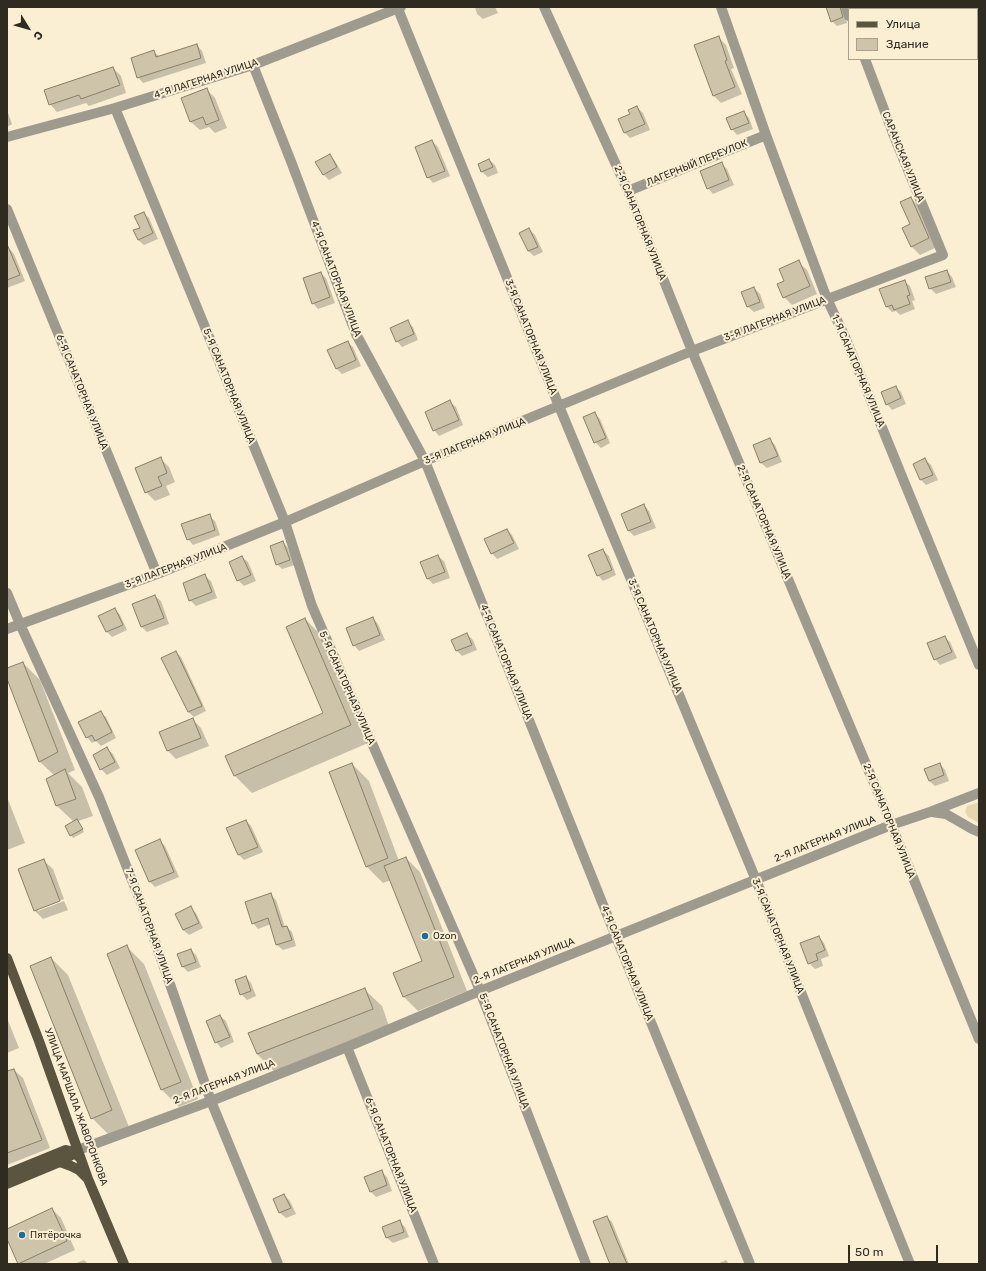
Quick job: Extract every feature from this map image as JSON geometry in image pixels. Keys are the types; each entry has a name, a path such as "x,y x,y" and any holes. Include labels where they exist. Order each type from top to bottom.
{"main road":[{"name":"УЛИЦА МАРШАЛА ЖАВОРОНКОВА","path":"7,958 39,1041 78,1154 124,1264"},
{"name":"2-Я ЛАГЕРНАЯ УЛИЦА","path":"7,1174 66,1150 70,1150 78,1154"},
{"path":"7,1184 78,1154"},
{"path":"60,1162 79,1170 88,1179"}],"street":[{"name":"2-Я САНАТОРНАЯ УЛИЦА","path":"544,7 628,191 692,351 979,1039"},
{"name":"1-Я САНАТОРНАЯ УЛИЦА","path":"721,7 766,135 827,299 845,337 979,665"},
{"name":"4-Я ЛАГЕРНАЯ УЛИЦА","path":"7,137 116,108 253,65 399,8"},
{"name":"3-Я САНАТОРНАЯ УЛИЦА","path":"399,8 559,406 756,880 910,1264"},
{"name":"САРАНСКАЯ УЛИЦА","path":"865,60 894,136 943,255"},
{"name":"4-Я САНАТОРНАЯ УЛИЦА","path":"253,65 356,334 425,461 616,937 750,1264"},
{"name":"5-Я САНАТОРНАЯ УЛИЦА","path":"116,108 285,522 312,606 480,992 586,1264"},
{"name":"ЛАГЕРНЫЙ ПЕРЕУЛОК","path":"628,191 766,135"},
{"name":"6-Я САНАТОРНАЯ УЛИЦА","path":"7,209 157,574"},
{"name":"3-Я ЛАГЕРНАЯ УЛИЦА","path":"7,629 157,574 285,522 425,461 692,351 943,255"},
{"name":"7-Я САНАТОРНАЯ УЛИЦА","path":"7,593 99,796 146,913 211,1101 278,1264"},
{"name":"2-Я ЛАГЕРНАЯ УЛИЦА","path":"78,1154 347,1047 891,825 979,793"},
{"path":"930,812 946,814 979,832"},
{"name":"6-Я САНАТОРНАЯ УЛИЦА","path":"347,1047 434,1264"}],"shaded area":[{"path":"979,802 979,823 968,817 965,812 967,806"}],"building":[{"path":"826,7 840,7 843,17 831,22"},
{"path":"719,36 727,60 725,61 735,87 713,96 694,45"},
{"path":"197,44 201,58 137,78 131,58 154,50 156,57"},
{"path":"113,67 120,85 81,99 79,95 49,105 44,90"},
{"path":"207,88 219,120 206,125 203,117 190,122 181,98"},
{"path":"637,106 645,124 624,133 618,119 630,114 628,110"},
{"path":"744,111 749,123 731,130 726,118"},
{"path":"432,140 445,171 427,178 415,147"},
{"path":"330,154 337,167 323,175 315,162"},
{"path":"489,159 493,167 481,172 478,164"},
{"path":"722,162 729,180 707,189 700,171"},
{"path":"911,197 929,238 911,247 902,228 910,224 900,202"},
{"path":"144,212 153,233 138,240 133,230 140,228 134,216"},
{"path":"529,228 538,247 528,251 519,233"},
{"path":"7,244 20,275 7,280"},
{"path":"799,260 810,286 783,298 777,284 784,281 779,269"},
{"path":"947,270 951,282 929,289 925,277"},
{"path":"321,272 330,297 312,304 303,278"},
{"path":"905,280 910,295 907,296 910,304 894,310 892,305 886,307 879,289"},
{"path":"754,287 760,302 747,307 741,292"},
{"path":"408,320 414,334 396,342 390,328"},
{"path":"348,341 356,360 336,369 327,350"},
{"path":"896,386 901,398 886,405 881,392"},
{"path":"450,400 459,420 433,431 425,412"},
{"path":"595,412 606,438 594,443 583,417"},
{"path":"770,438 778,456 760,463 753,445"},
{"path":"161,457 167,473 158,477 162,486 145,493 135,468"},
{"path":"925,458 933,475 920,480 913,464"},
{"path":"644,504 651,522 628,531 621,514"},
{"path":"210,514 215,530 187,540 181,524"},
{"path":"507,529 514,543 491,554 484,539"},
{"path":"283,541 290,560 276,565 270,546"},
{"path":"603,549 612,570 597,576 588,555"},
{"path":"438,555 445,572 427,579 420,562"},
{"path":"242,556 251,575 237,581 229,562"},
{"path":"205,574 212,592 189,601 183,583"},
{"path":"155,595 164,618 141,627 132,604"},
{"path":"115,608 123,625 106,632 98,616"},
{"path":"373,617 380,635 353,646 346,628"},
{"path":"305,618 351,725 234,776 225,756 323,713 286,627"},
{"path":"467,633 472,645 456,651 451,640"},
{"path":"945,636 952,652 934,660 927,643"},
{"path":"176,651 202,706 188,712 161,658"},
{"path":"23,662 58,752 39,762 7,679 7,668"},
{"path":"101,711 112,732 95,741 92,735 86,738 78,722"},
{"path":"193,718 201,738 167,751 159,732"},
{"path":"107,747 115,762 100,770 93,755"},
{"path":"352,763 388,858 366,867 329,772"},
{"path":"940,763 944,775 929,781 924,769"},
{"path":"65,769 76,799 56,806 46,779"},
{"path":"77,819 83,829 70,836 65,826"},
{"path":"246,820 258,847 238,855 226,828"},
{"path":"160,839 174,872 149,882 135,850"},
{"path":"406,857 454,977 403,997 393,973 422,961 384,866"},
{"path":"44,859 60,901 34,911 18,869"},
{"path":"271,893 282,927 287,926 292,940 276,945 268,918 252,924 245,902"},
{"path":"191,906 199,923 183,930 175,914"},
{"path":"819,936 825,950 816,954 818,960 808,964 800,943"},
{"path":"127,945 181,1082 161,1090 107,954"},
{"path":"191,949 196,962 182,967 177,954"},
{"path":"51,957 112,1110 91,1119 30,966"},
{"path":"246,976 251,991 240,995 235,980"},
{"path":"365,988 373,1009 257,1054 248,1033"},
{"path":"220,1015 230,1037 215,1043 206,1021"},
{"path":"14,1069 42,1140 7,1153 7,1071"},
{"path":"382,1170 387,1185 370,1192 364,1177"},
{"path":"284,1194 291,1208 279,1213 273,1199"},
{"path":"52,1208 67,1241 18,1264 7,1239 7,1229"},
{"path":"607,1216 627,1264 610,1264 607,1257 593,1221"},
{"path":"400,1220 404,1232 386,1238 382,1227"}],"place":[{"name":"Ozon","path":"425,936"},
{"name":"Пятёрочка","path":"22,1235"}]}
